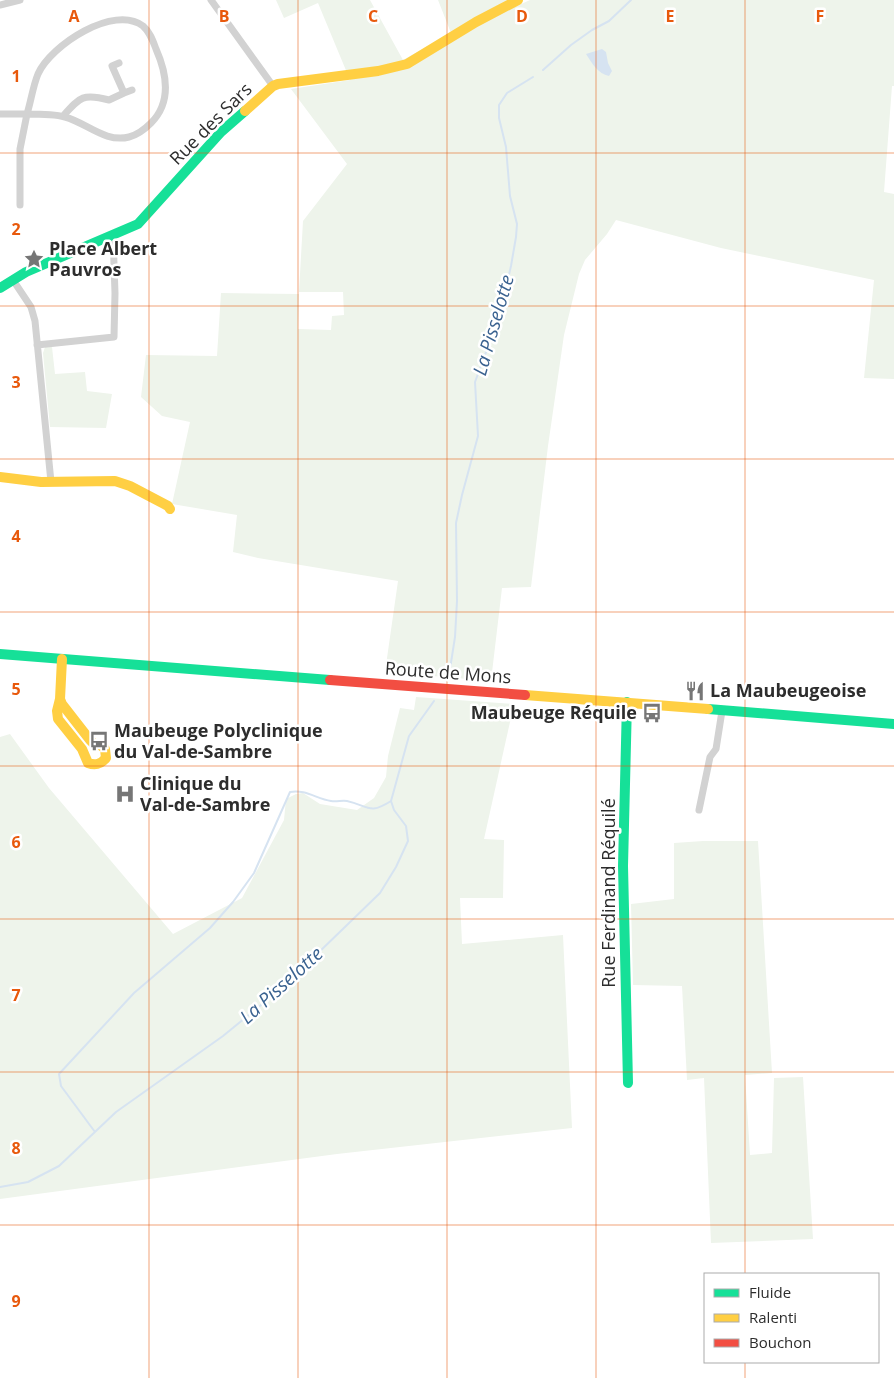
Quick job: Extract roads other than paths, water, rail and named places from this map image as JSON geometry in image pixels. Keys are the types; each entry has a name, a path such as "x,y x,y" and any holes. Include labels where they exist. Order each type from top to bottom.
{"street":[{"path":"0,6 20,0"},
{"path":"211,0 273,86"},
{"name":"Rue des Sars","path":"0,288 54,260 138,224 221,132 273,86 378,71 407,64 476,22 518,0"},
{"path":"0,114 28,114 63,116 99,134 117,138 131,137 148,127 155,119 162,109 165,98 165,78 149,33 143,26 136,23 126,21 112,22 91,28 70,39 52,54 39,73 28,114 20,149 20,205"},
{"path":"113,66 124,93"},
{"path":"63,116 86,96 99,96 109,100 132,90"},
{"path":"38,345 114,337 113,235"},
{"path":"13,280 31,307 35,321 50,482"},
{"path":"0,477 33,482 115,481 150,495 170,508"},
{"name":"Route de Mons","path":"0,654 894,724"},
{"path":"62,659 60,699 57,711 58,719 82,749 84,755 88,762 96,765 104,762 106,754 105,749 99,744 94,744 87,747 84,755"},
{"path":"62,674 70,665 79,660"},
{"path":"60,699 94,744"},
{"name":"Rue Ferdinand Réquilé","path":"627,702 623,866 628,1083"},
{"path":"700,810 710,757 716,749 722,711"}],"water":[{"path":"602,49 606,52 612,71 609,76 598,71 586,54"}],"waterway":[{"name":"La Pisselotte","path":"543,70 571,45 609,21 631,0"},
{"name":"La Pisselotte","path":"445,678 450,669 455,637 457,601 456,523 478,436 475,382 499,317 516,237 517,224 510,196 506,147 499,118 499,105 507,93 533,77"},
{"name":"La Pisselotte","path":"0,1187 28,1182 59,1166 116,1112 223,1036 283,987 380,893 396,867 408,841 406,826 394,810 391,801 409,736 434,701"},
{"path":"95,1132 61,1086 59,1074 134,993 210,928 233,902 254,873 290,792 306,793 331,801 347,801 369,808 378,808 391,801"}],"place":[{"name":"Place Albert Pauvros","path":"34,259"},
{"name":"La Maubeugeoise","path":"695,691"},
{"name":"Maubeuge Réquile","path":"652,713"},
{"name":"Maubeuge Polyclinique du Val-de-Sambre","path":"99,741"},
{"name":"Clinique du Val-de-Sambre","path":"125,794"}]}
